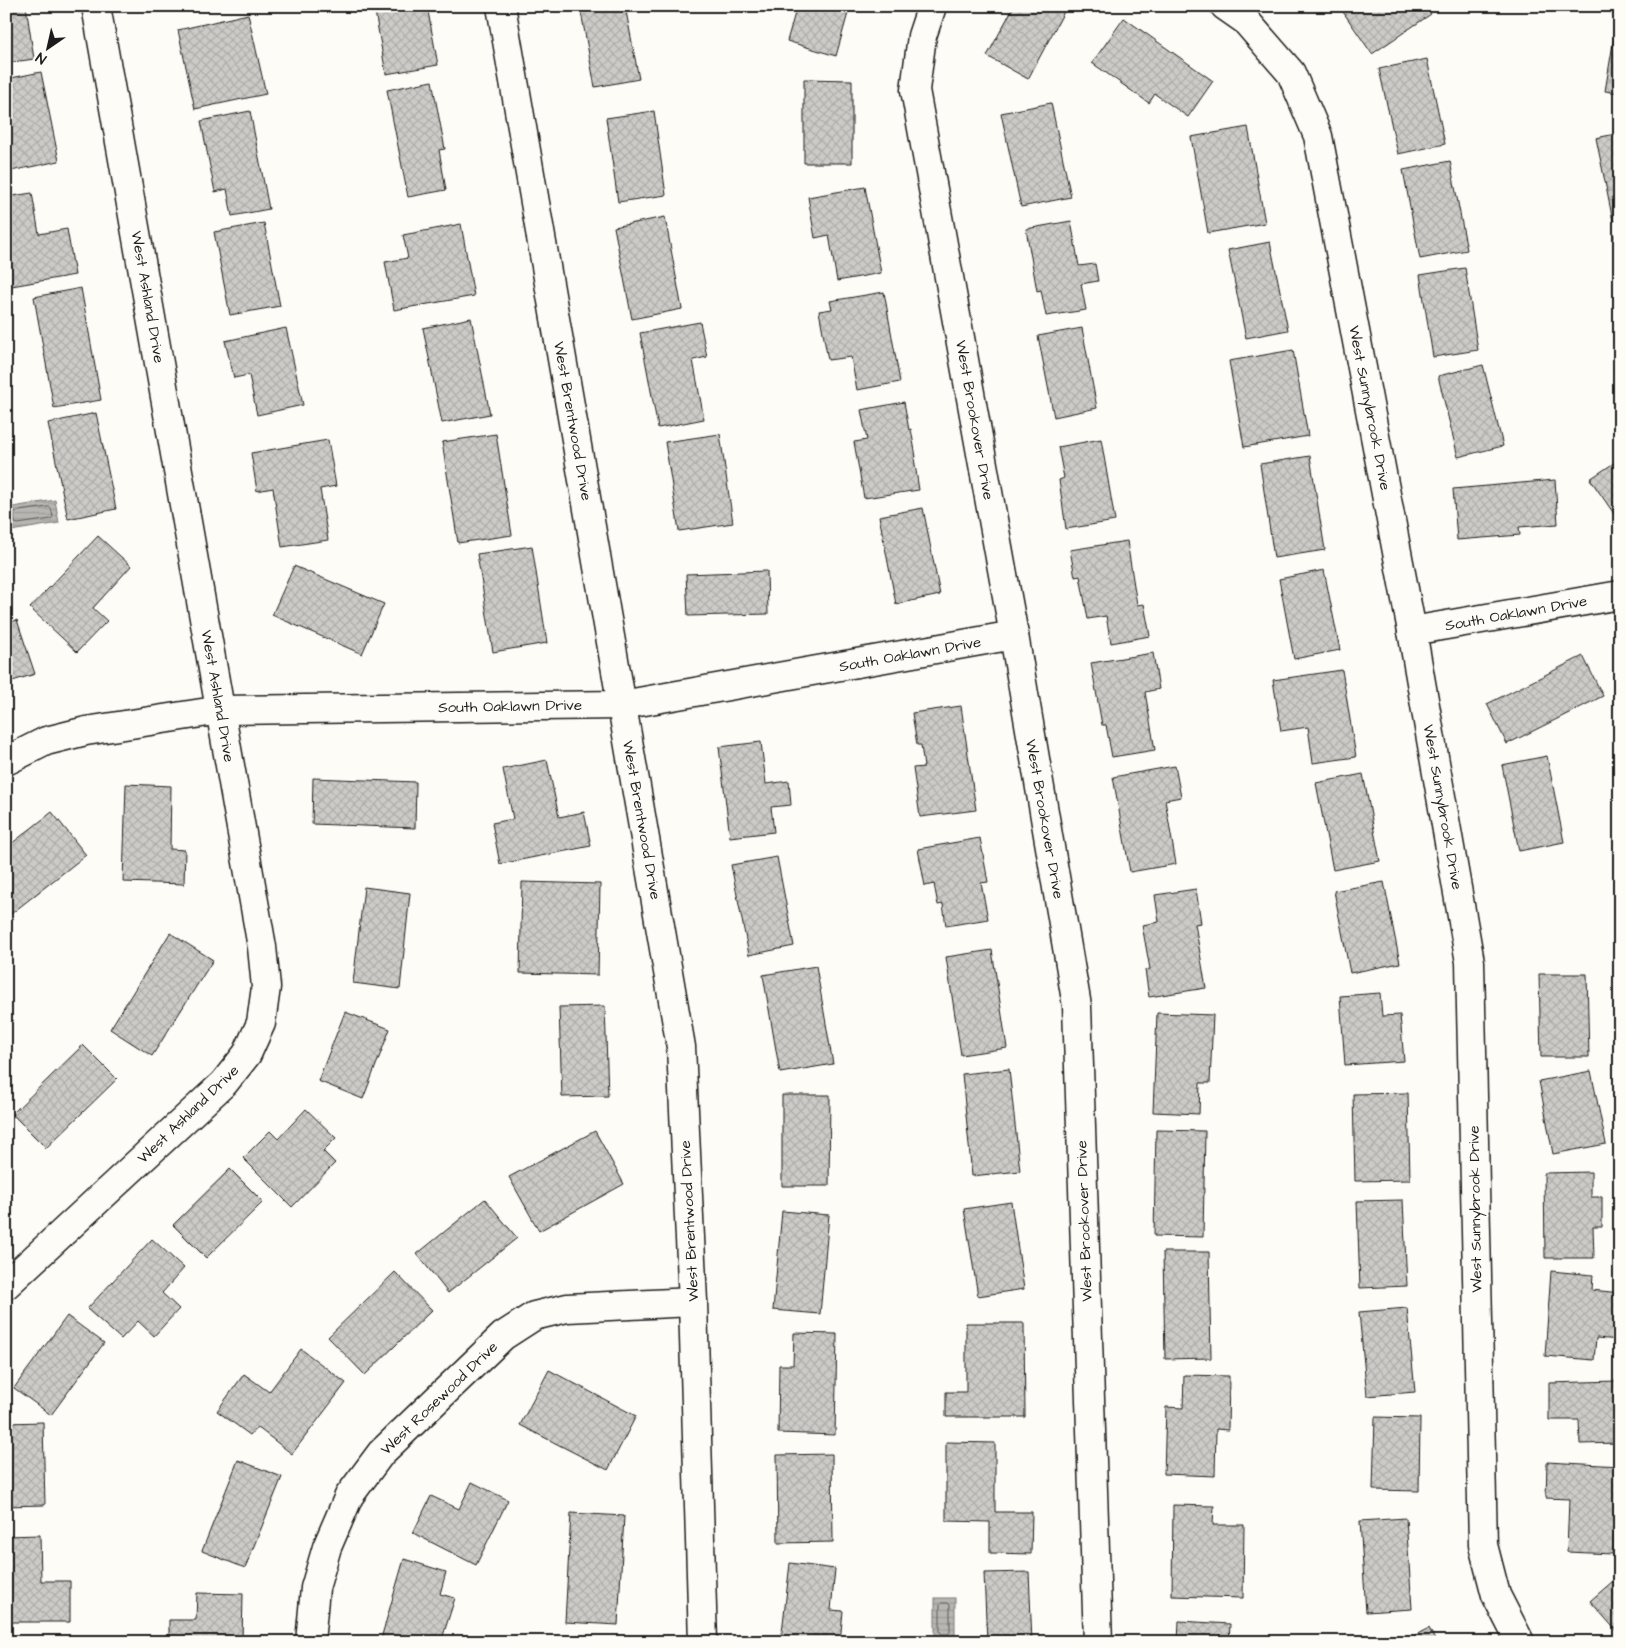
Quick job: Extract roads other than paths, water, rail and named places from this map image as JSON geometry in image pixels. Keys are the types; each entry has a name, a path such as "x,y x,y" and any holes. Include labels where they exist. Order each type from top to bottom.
{"street":[{"name":"West Ashland Drive","path":"6,1285 224,1083 247,1054 260,1023 266,987 262,947 96,6"},
{"name":"West Brentwood Drive","path":"501,6 681,1047 692,1302 703,1642"},
{"name":"West Brookover Drive","path":"932,6 922,36 915,90 1014,635 1077,1006 1098,1642"},
{"name":"West Sunnybrook Drive","path":"1225,6 1245,20 1291,73 1318,136 1412,631 1470,962 1483,1545 1496,1595 1520,1642"},
{"name":"South Oaklawn Drive","path":"1412,631 1620,595"},
{"name":"South Oaklawn Drive","path":"6,761 46,742 86,731 220,710 622,705 1014,635"},
{"name":"West Rosewood Drive","path":"310,1642 315,1588 327,1547 348,1496 381,1453 503,1336 534,1316 567,1308 692,1302"}],"water":[{"path":"55,500 59,523 11,531 7,508"},
{"path":"935,1598 955,1598 955,1639 935,1639"}]}
